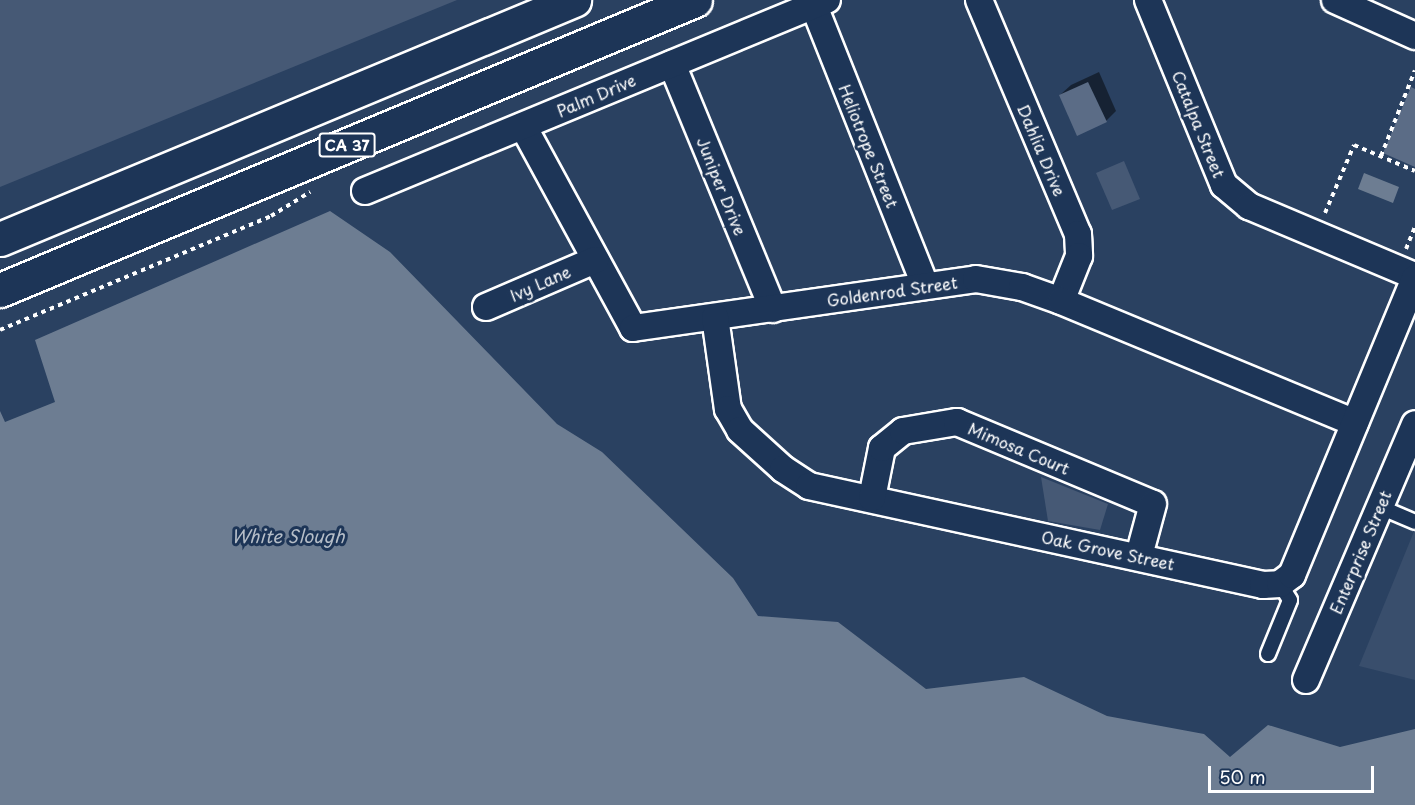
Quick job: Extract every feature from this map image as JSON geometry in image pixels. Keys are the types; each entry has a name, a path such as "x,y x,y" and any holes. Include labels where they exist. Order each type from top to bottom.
{"highway":[{"name":"CA 37","path":"0,290 695,0"},
{"name":"CA 37","path":"0,239 570,1"}],"street":[{"name":"Dahlia Drive","path":"980,0 1078,234 1079,256 1061,301"},
{"name":"Catalpa Street","path":"1148,0 1224,185 1249,206 1415,277"},
{"path":"1335,0 1415,36"},
{"name":"Palm Drive","path":"365,191 821,3"},
{"name":"Heliotrope Street","path":"821,3 925,285"},
{"name":"Juniper Drive","path":"672,64 773,309"},
{"name":"Goldenrod Street","path":"524,126 633,328 975,279 1022,287 1061,301 1355,423"},
{"name":"Ivy Lane","path":"486,307 595,260"},
{"path":"1280,584 1292,575 1299,560 1415,277"},
{"name":"Oak Grove Street","path":"715,317 728,409 740,430 783,469 809,486 1139,556 1263,585 1280,584"},
{"name":"Mimosa Court","path":"872,498 882,448 903,431 957,422 1153,504 1139,556"},
{"name":"Enterprise Street","path":"1306,680 1412,438"}],"lane":[{"path":"1380,507 1415,522"},
{"path":"1268,654 1290,600 1280,584"}],"path":[{"path":"1381,156 1415,70"},
{"path":"1316,235 1354,145 1415,171"}],"shaded area":[{"path":"0,0 457,0 0,187"},
{"path":"1124,161 1140,199 1112,210 1096,173"},
{"path":"1041,477 1108,504 1100,530 1048,521"},
{"path":"1415,529 1415,680 1359,666"}],"water":[{"path":"1364,173 1399,187 1393,203 1358,189"},
{"name":"White Slough","path":"330,211 390,252 557,424 602,452 733,578 758,616 838,622 926,689 1024,677 1107,716 1204,734 1230,757 1268,725 1340,747 1415,729 1415,805 0,805 0,411 5,422 55,402 35,340"}],"building":[{"path":"1088,82 1107,122 1077,136 1059,95"},
{"path":"1411,87 1415,89 1415,167 1383,153"}]}
